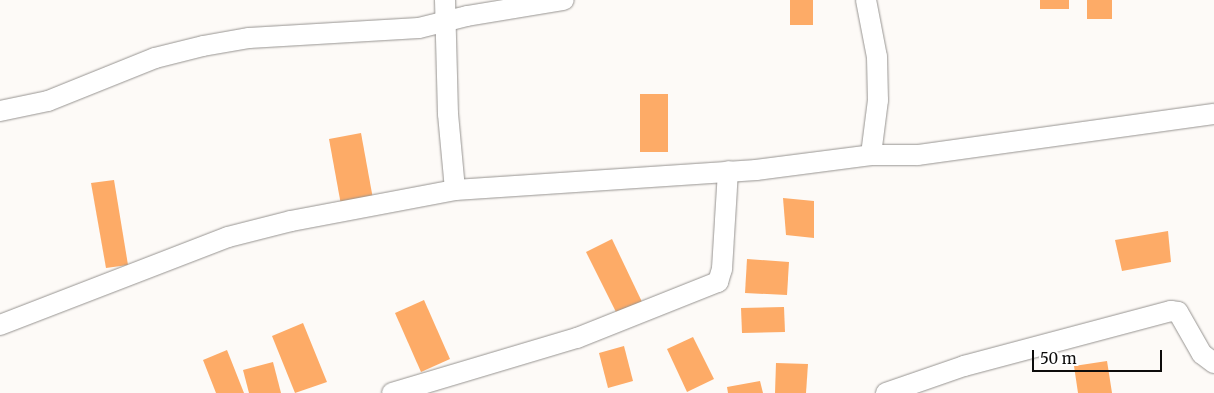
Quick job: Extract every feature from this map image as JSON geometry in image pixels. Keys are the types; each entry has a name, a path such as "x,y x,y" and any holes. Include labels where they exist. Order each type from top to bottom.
{"street":[{"path":"445,0 448,114 455,190"},
{"path":"0,110 48,101 155,58 203,46 249,38 419,28 447,21 564,0"},
{"path":"866,0 877,57 878,100 871,154"},
{"path":"0,325 228,237 291,221 455,190 756,170 871,154 918,155 1214,114"},
{"path":"392,393 577,338 718,282 722,269 728,171"},
{"path":"886,393 964,366 1171,311 1178,312 1202,354 1214,364"}],"building":[{"path":"790,0 813,0 813,25 790,25"},
{"path":"1040,0 1069,0 1069,9 1040,9"},
{"path":"1087,0 1112,0 1112,19 1087,19"},
{"path":"640,94 668,94 668,152 640,152"},
{"path":"361,133 373,199 341,205 329,139"},
{"path":"114,180 128,265 106,268 91,183"},
{"path":"783,198 814,201 814,238 786,235"},
{"path":"1168,231 1171,262 1122,271 1115,240"},
{"path":"612,239 643,304 618,316 586,252"},
{"path":"747,259 789,262 787,295 745,293"},
{"path":"424,300 450,359 421,372 395,313"},
{"path":"784,307 785,332 742,333 741,308"},
{"path":"303,323 327,382 295,393 272,336"},
{"path":"693,337 714,379 687,392 667,349"},
{"path":"624,346 633,381 608,388 599,353"},
{"path":"227,350 244,393 216,393 203,360"},
{"path":"1107,361 1112,393 1078,393 1074,366"},
{"path":"273,362 281,393 249,393 243,370"},
{"path":"776,363 808,364 806,393 775,393"},
{"path":"760,381 763,393 728,393 727,387"}]}
